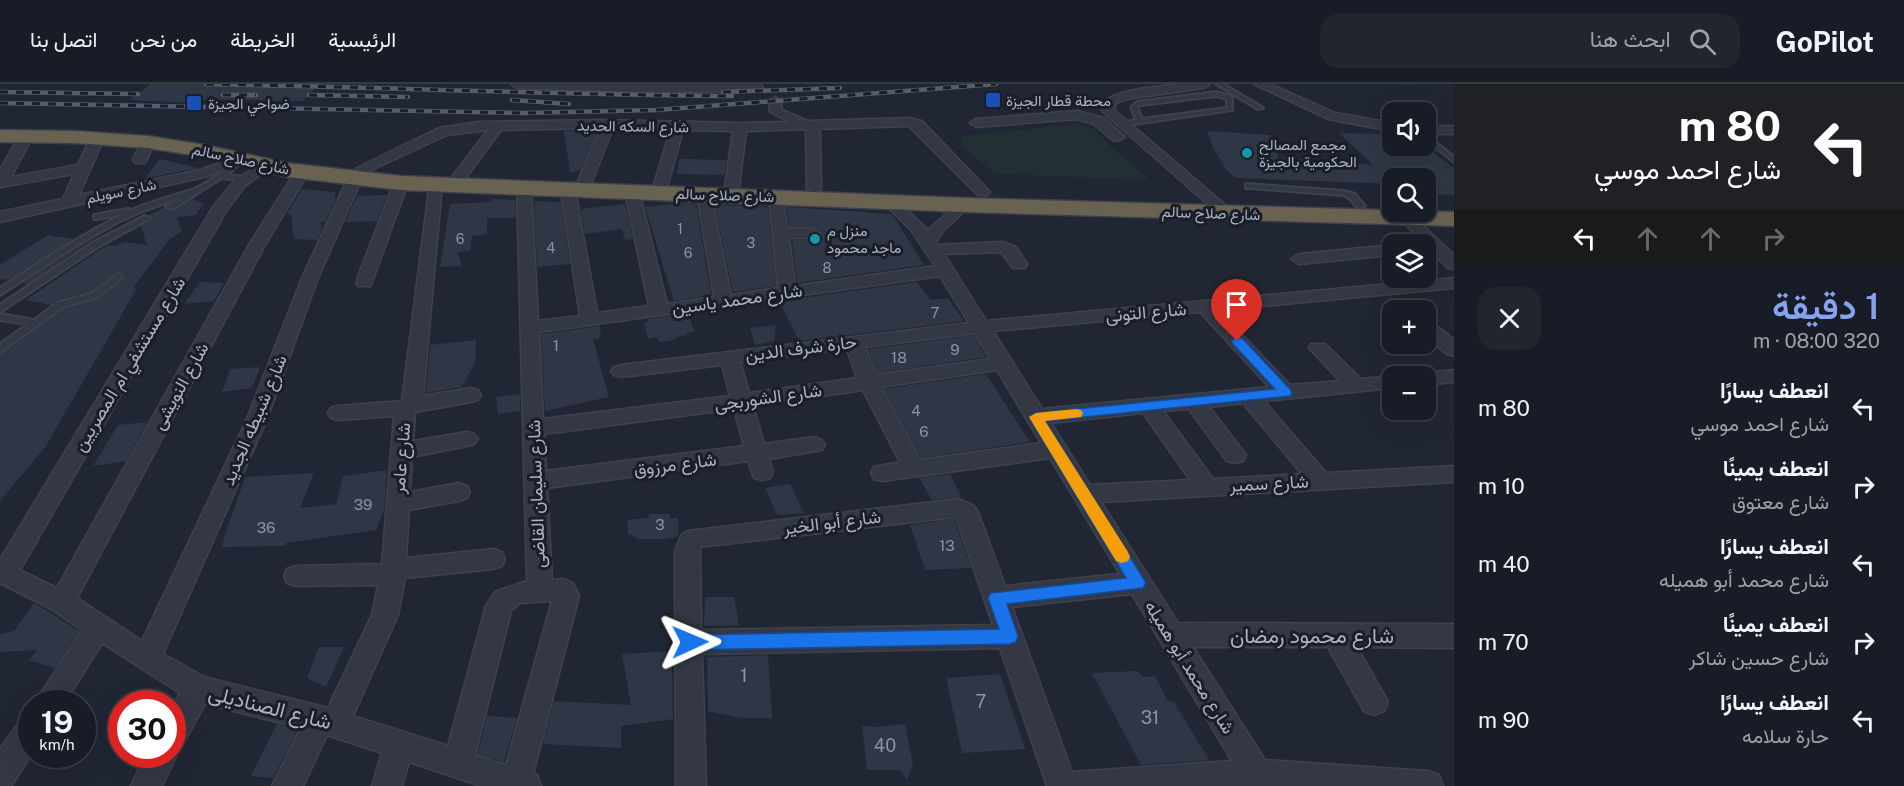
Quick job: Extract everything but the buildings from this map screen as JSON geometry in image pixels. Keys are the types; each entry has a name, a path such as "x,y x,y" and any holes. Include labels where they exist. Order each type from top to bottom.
{"highway":[{"name":"شارع صلاح سالم","path":"0,128 127,131 265,166 305,163"},
{"name":"شارع صلاح سالم","path":"0,136 97,138 144,151 196,149 246,161 305,163 401,183 435,185 524,188 661,184 814,189 1079,192 1382,208"},
{"name":"شارع صلاح سالم","path":"358,173 577,185 632,192 964,205 1226,213 1382,211"},
{"path":"1067,208 1076,203 1092,202 1183,204 1199,197"},
{"name":"شارع صلاح سالم","path":"1436,209 1454,208"},
{"name":"شارع صلاح سالم","path":"1436,216 1454,219"}],"street":[{"path":"517,84 736,89 756,85"},
{"path":"1199,197 1120,124 1108,111 1108,104 1124,96 1204,84"},
{"path":"1260,84 1332,116 1382,125"},
{"path":"776,101 776,112 809,126 813,132 814,189"},
{"path":"976,123 1077,115 1092,118 1199,197 1226,213"},
{"name":"شارع السكه الحديد","path":"358,173 444,131 497,126 608,124 740,127 912,122 917,124 983,192"},
{"path":"589,319 577,185 608,124"},
{"path":"459,177 497,126"},
{"path":"661,184 678,126"},
{"path":"732,186 740,127"},
{"path":"1436,130 1454,130"},
{"path":"0,183 26,136"},
{"path":"69,202 97,138"},
{"name":"شارع سويلم","path":"0,217 213,171 246,161"},
{"name":"شارع مستشفي ام المصريين","path":"2,572 216,216 246,161"},
{"name":"شارع النويشى","path":"62,602 257,245 305,163"},
{"path":"0,183 83,168"},
{"name":"شارع شبيطه الجديد","path":"147,659 256,419 310,278 358,173"},
{"path":"364,282 401,183"},
{"name":"شارع عامر","path":"287,786 327,721 385,615 393,572 402,451 435,185"},
{"name":"شارع سليمان القاضى","path":"458,763 499,606 502,601 514,594 540,591 524,188"},
{"path":"632,192 659,309"},
{"path":"704,195 723,300"},
{"path":"776,196 787,292"},
{"name":"شارع محمد أبو هميله","path":"889,201 911,220 935,254 1260,780"},
{"path":"935,254 943,222 964,205"},
{"path":"779,233 812,233"},
{"name":"شارع محمد ياسين","path":"530,328 787,292 935,254 1003,247 1010,250 1019,264"},
{"path":"1436,250 1454,264"},
{"path":"1299,259 1382,251"},
{"name":"شارع التونى","path":"981,327 1454,283"},
{"path":"1205,306 1286,393"},
{"name":"حارة شرف الدين","path":"621,371 981,327"},
{"path":"1436,335 1454,350"},
{"path":"853,341 869,383 914,469"},
{"path":"1343,345 1311,349 1357,386"},
{"path":"729,357 759,463"},
{"name":"شارع الشوربجى","path":"534,428 742,401 1003,363"},
{"path":"1436,378 1454,376"},
{"path":"1036,417 1382,383"},
{"path":"338,413 408,406 471,395"},
{"path":"1248,396 1320,480"},
{"path":"1193,400 1235,455"},
{"path":"1148,406 1207,487"},
{"path":"402,451 467,439"},
{"name":"شارع مرزوق","path":"536,481 759,463 814,445"},
{"path":"882,473 1057,449"},
{"name":"شارع سمير","path":"1085,494 1454,474"},
{"path":"397,503 459,492"},
{"name":"شارع أبو الخير","path":"690,642 687,546 696,538 955,508 966,512 996,598"},
{"path":"296,576 393,572 493,559"},
{"name":"شارع الصناديلى","path":"2,572 62,602 147,659 198,689 327,721 513,783"},
{"path":"1062,786 996,598 1138,583"},
{"path":"513,783 566,596 564,591 540,591"},
{"path":"57,690 99,626"},
{"name":"شارع محمود رمضان","path":"1170,635 1454,636"},
{"path":"691,786 690,642 1010,636"},
{"path":"1335,636 1374,702"},
{"path":"186,711 198,689"},
{"path":"387,786 400,744"},
{"path":"0,775 18,749"},
{"path":"146,786 155,768"},
{"path":"1076,786 1260,780 1428,786"}],"lane":[{"path":"1219,84 1260,108"},
{"path":"1120,124 1227,110 1230,109 1230,98 1216,94 1139,104 1134,106 1134,111 1140,121"},
{"path":"1436,145 1454,160"},
{"path":"220,176 246,161"},
{"path":"0,293 78,240 134,213 192,191 246,161"},
{"path":"1249,186 1344,193 1352,196 1361,206"},
{"path":"170,207 192,191"},
{"path":"98,217 122,211 134,213"},
{"path":"0,309 95,245 147,218"},
{"path":"0,349 65,303 95,295 118,277"},
{"path":"0,293 29,298"},
{"path":"55,302 65,303"},
{"path":"0,317 35,323"}],"shaded area":[{"path":"1078,124 1096,130 1112,148 1150,180 995,174 962,146 961,136"}],"railway":[{"path":"206,84 732,96"},
{"path":"0,103 523,113 656,110 996,84"},
{"path":"723,92 840,88"},
{"path":"0,92 138,94"},
{"path":"223,95 256,95"},
{"path":"309,95 408,97"},
{"path":"512,100 569,104"}],"slow traffic":[{"path":"1076,413 1036,417 1122,557"}],"place":[{"name":"محطة قطار الجيزة","path":"993,100"},
{"name":"ضواحي الجيزة","path":"194,103"},
{"name":"مجمع المصالح الحكومية بالجيزة","path":"1247,153"},
{"name":"منزل م ماجد محمود","path":"815,239"}],"route":[{"path":"690,642 1010,636 996,598 1138,583 1036,417 1193,400 1286,393 1237,341"}]}
